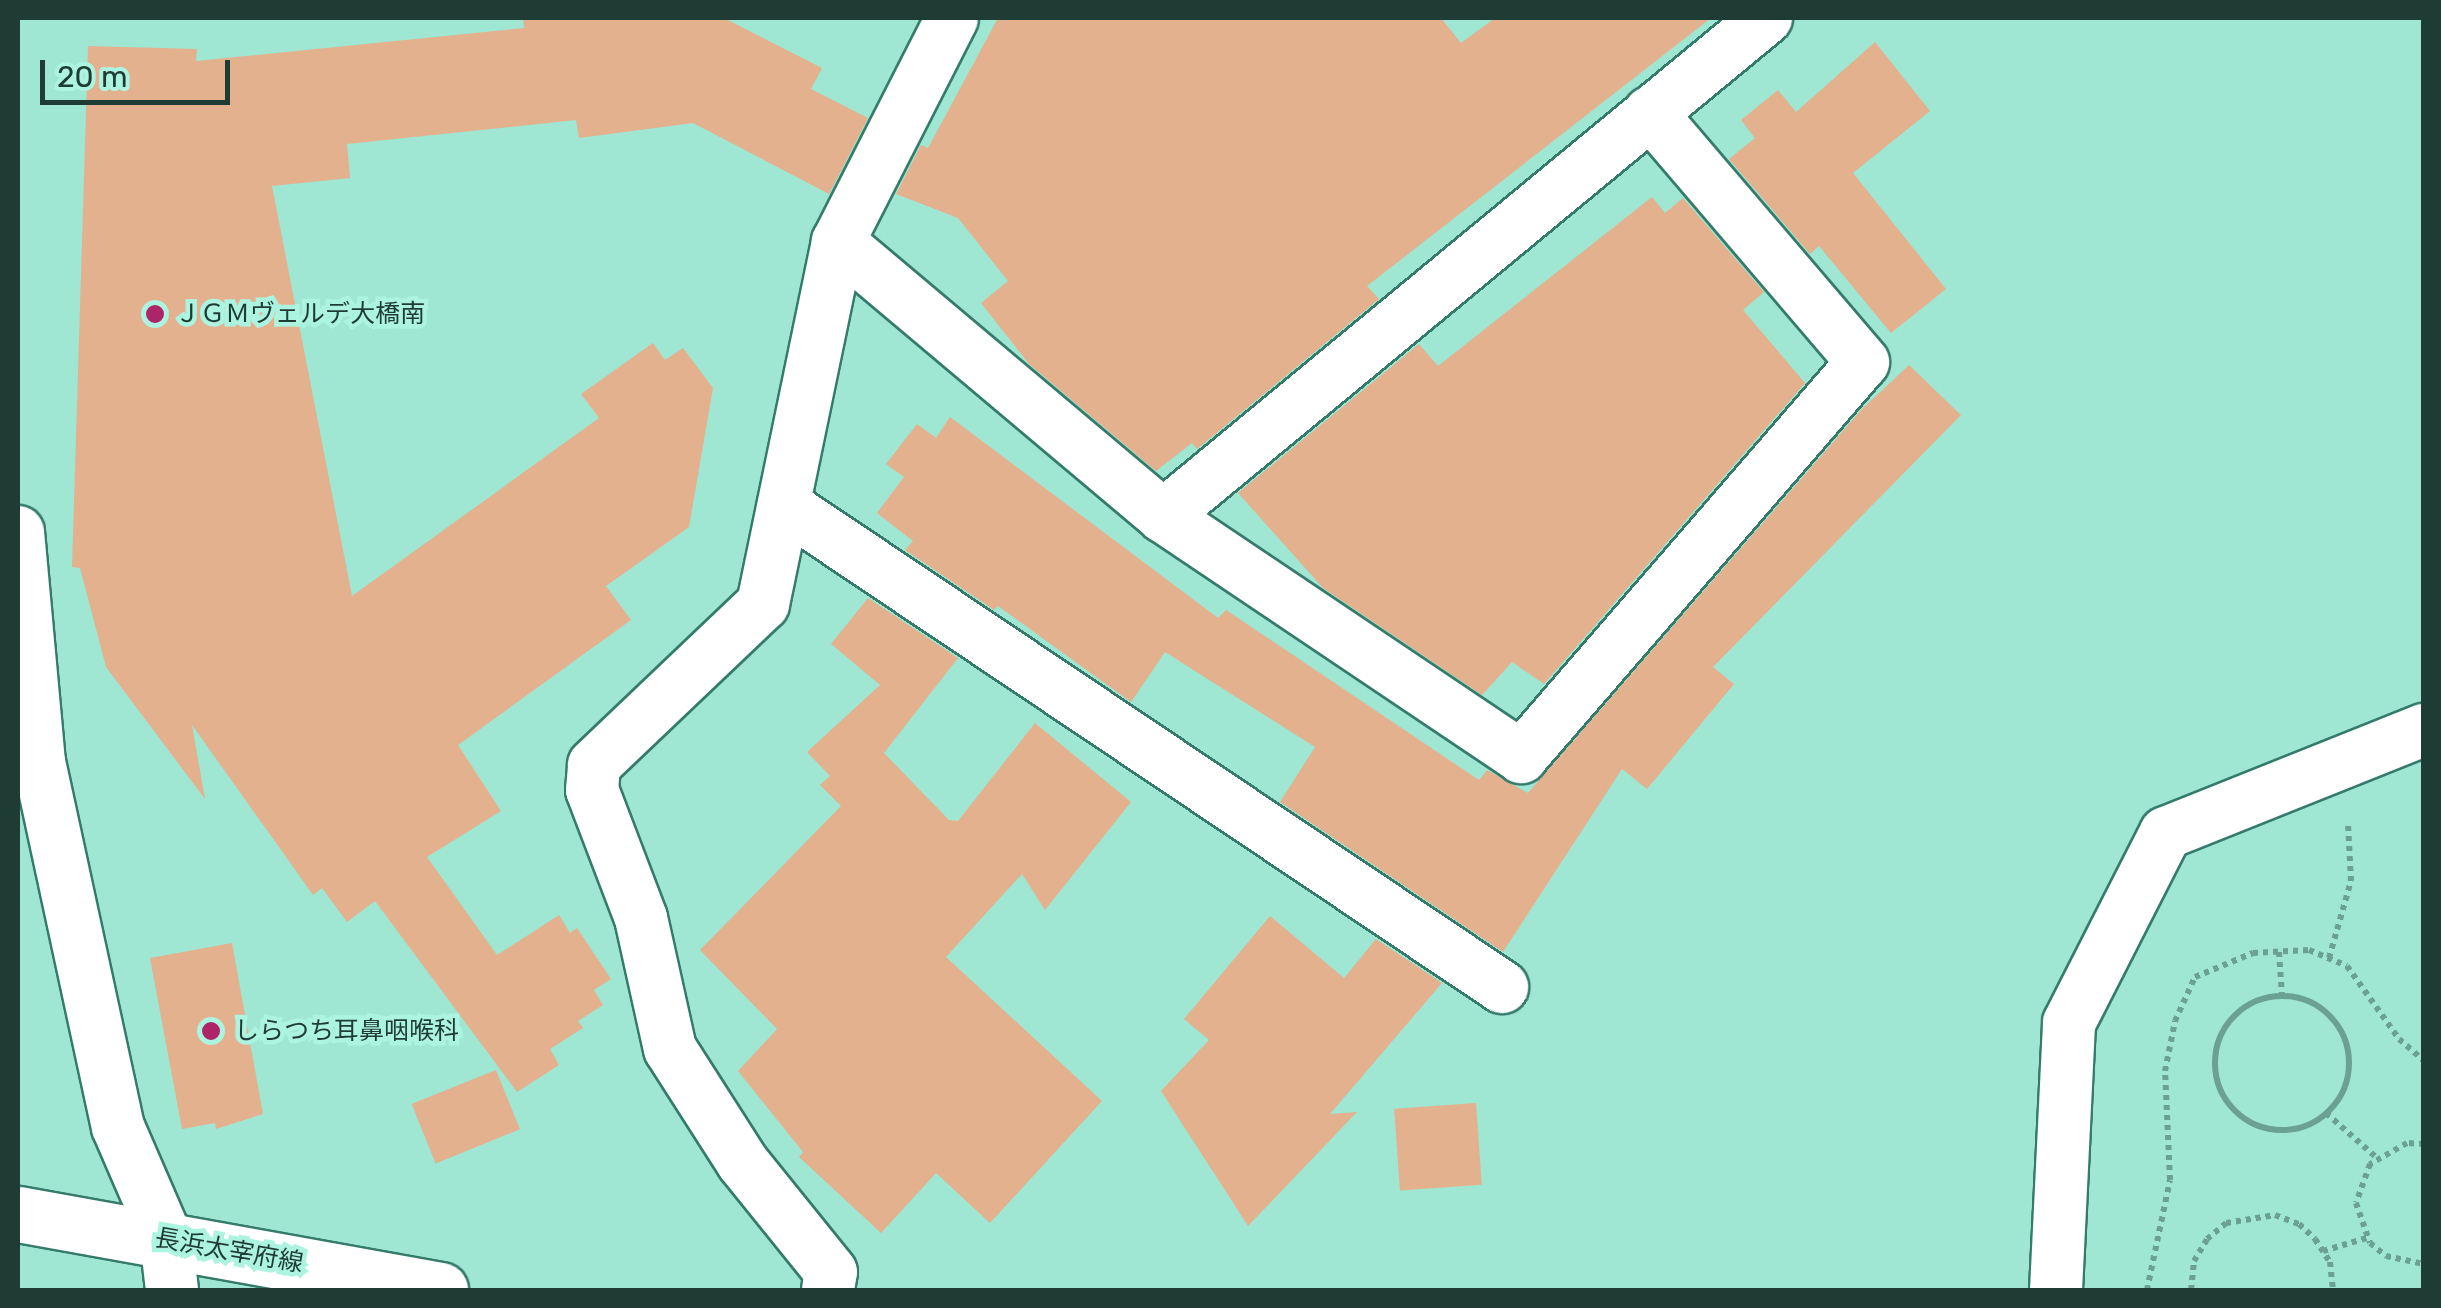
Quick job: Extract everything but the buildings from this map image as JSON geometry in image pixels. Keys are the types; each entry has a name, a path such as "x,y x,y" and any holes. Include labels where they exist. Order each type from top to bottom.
{"street":[{"path":"828,1290 831,1272 743,1163 670,1049 641,918 592,790 594,765 763,604 838,242 952,18"},
{"path":"1163,516 1766,18"},
{"path":"838,242 1163,516 1521,757 1863,362 1650,113"},
{"path":"784,505 1502,988"},
{"path":"18,532 39,762 118,1128 152,1254"},
{"path":"2056,1290 2069,1023 2166,833 2424,730"},
{"name":"長浜太宰府線","path":"18,1214 152,1254 440,1290"}],"path":[{"path":"2329,958 2352,881 2345,761"},
{"path":"2147,1290 2170,1180 2165,1071 2175,1021 2195,976 2253,953 2308,950 2347,966 2399,1039 2424,1061"},
{"path":"2278,952 2282,996"},
{"path":"2282,996 2315,1004 2345,1039 2346,1085 2326,1112 2294,1130 2270,1130 2248,1122 2218,1087 2217,1040 2229,1020 2247,1004 2282,996"},
{"path":"2326,1112 2377,1158"},
{"path":"2424,1144 2407,1143 2377,1158 2359,1183 2356,1203 2367,1238 2386,1256 2424,1264"},
{"path":"2191,1290 2194,1261 2208,1239 2250,1215 2299,1224 2323,1251 2333,1290"},
{"path":"2323,1251 2367,1238"}],"place":[{"name":"ＪＧＭヴェルデ大橋南","path":"155,314"},
{"name":"しらつち耳鼻咽喉科","path":"211,1031"}]}
